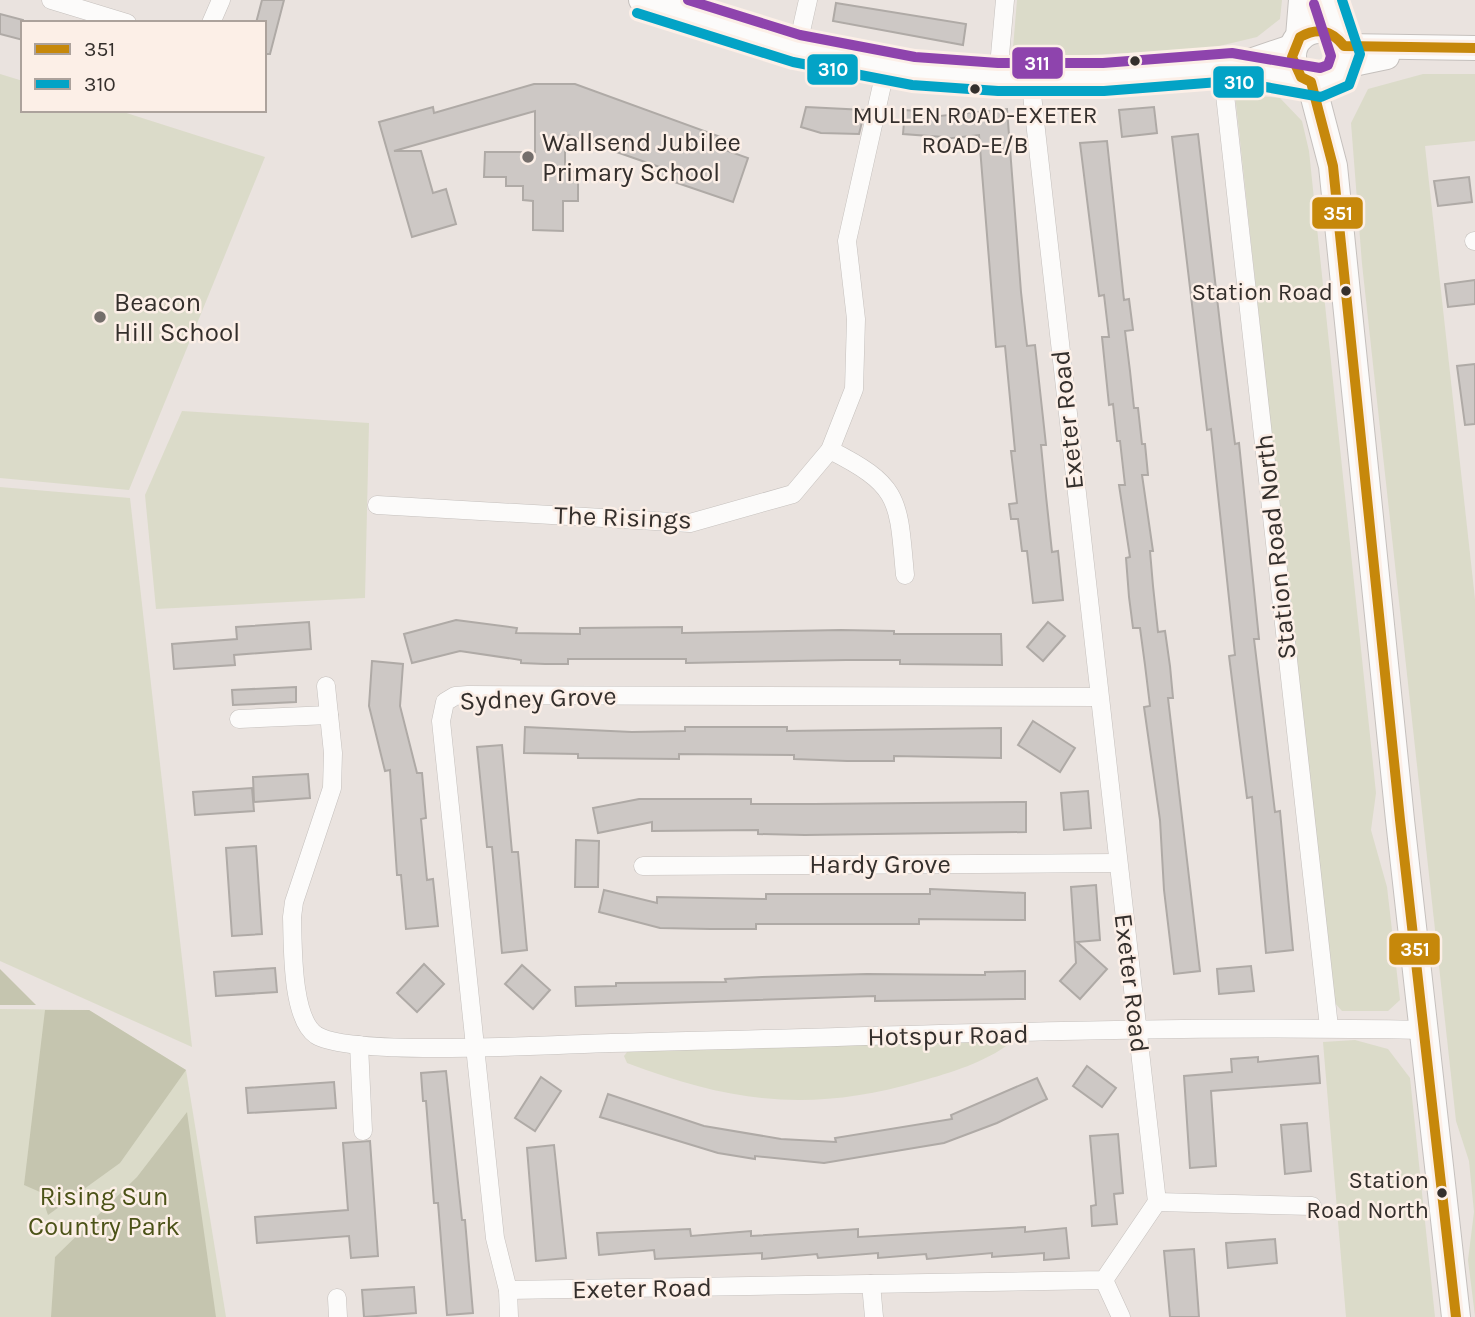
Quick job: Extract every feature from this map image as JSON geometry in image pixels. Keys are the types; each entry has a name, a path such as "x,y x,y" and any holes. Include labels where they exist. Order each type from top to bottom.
{"main road":[{"path":"1303,0 1292,57 1306,79 1333,166"},
{"path":"1327,0 1341,56 1333,166 1423,1030 1457,1317"},
{"path":"1297,41 1319,29 1341,56"},
{"path":"1306,79 1321,83 1341,56"}],"street":[{"path":"51,0 120,21"},
{"path":"212,21 221,0"},
{"path":"641,0 797,49 886,67 1030,78 1115,76 1227,67 1306,79"},
{"path":"797,49 808,0"},
{"path":"999,77 1005,0"},
{"path":"1227,67 1297,41"},
{"path":"1341,56 1432,47 1475,48"},
{"name":"The Risings","path":"377,505 690,523 793,494 830,450 854,389 856,319 848,241 886,67"},
{"name":"Station Road North","path":"1227,67 1329,1027"},
{"name":"Exeter Road","path":"1030,78 1157,1202"},
{"path":"830,450 867,469 895,496 905,575"},
{"name":"Hotspur Road","path":"326,687 333,753 332,788 294,901 292,917 301,1014 314,1033 326,1040 359,1045 473,1047 1138,1030 1329,1027 1423,1030"},
{"name":"Sydney Grove","path":"509,1317 508,1290 495,1238 473,1047 441,721 445,702 455,696 1098,697"},
{"path":"239,719 329,715"},
{"name":"Hardy Grove","path":"643,866 1117,863"},
{"path":"359,1045 363,1131"},
{"path":"1121,1317 1104,1280 1157,1202 1312,1206"},
{"name":"Exeter Road","path":"508,1290 1104,1280"},
{"path":"871,1284 874,1317"},
{"path":"337,1298 338,1317"}],"green space":[{"path":"1017,0 1282,0 1280,19 1257,37 1207,49 1026,58 1013,48"},
{"name":"Beacon Hill School","path":"0,74 21,80 21,112 123,112 265,157 129,490 0,478"},
{"path":"1423,74 1475,74 1475,141 1425,146 1475,599 1475,1316 1468,1260 1474,1212 1469,1161 1456,1121 1362,264 1351,123 1368,89"},
{"path":"1235,94 1280,98 1302,121 1309,151 1376,793 1371,830 1387,887 1400,1000 1388,1011 1342,1011 1333,1001"},
{"path":"182,411 369,423 365,598 156,609 145,495"},
{"path":"0,487 130,498 192,1047 0,961"},
{"path":"0,969 36,1005 0,1005"},
{"name":"Rising Sun Country Park","path":"0,1009 89,1010 186,1070 226,1317 0,1317"},
{"path":"45,1010 89,1010 186,1070 120,1163 48,1215 40,1192 24,1185"},
{"path":"1005,1040 1010,1043 990,1056 944,1074 881,1091 808,1100 738,1095 702,1087 627,1063 624,1056 630,1048"},
{"path":"1355,1040 1388,1049 1410,1078 1435,1317 1346,1317 1323,1042"},
{"path":"187,1112 216,1317 51,1317 55,1257 137,1177"}],"building":[{"path":"262,0 284,0 270,54 266,54 266,21 257,21"},
{"path":"836,3 966,24 963,45 833,21"},
{"path":"0,14 23,20 21,39 0,34"},
{"path":"534,84 575,84 729,140 725,150 748,158 733,202 648,173 668,170 565,134 565,172 578,171 578,201 563,201 563,231 533,230 533,201 523,200 523,186 506,186 506,177 484,177 485,152 535,152 535,111 394,151 421,151 433,193 446,189 456,224 412,237 379,122 433,107 434,113"},
{"path":"806,107 865,110 859,134 821,133 801,127"},
{"path":"1154,107 1157,133 1122,137 1119,110"},
{"path":"1007,109 1027,346 1035,345 1046,445 1041,445 1052,552 1058,551 1063,600 1033,603 1027,551 1022,551 1018,519 1011,519 1009,504 1017,503 1011,451 1015,451 1005,346 996,347 979,135 944,139 903,134 905,110 930,112 930,117"},
{"path":"1198,134 1235,444 1239,443 1259,639 1254,639 1275,812 1280,811 1293,950 1266,953 1252,797 1247,798 1229,656 1235,655 1211,429 1207,430 1172,137"},
{"path":"1107,141 1124,300 1129,299 1133,330 1125,331 1134,408 1138,408 1142,444 1145,444 1148,475 1142,475 1153,551 1150,551 1153,586 1158,632 1165,631 1170,666 1173,698 1168,698 1200,971 1174,974 1164,890 1160,820 1144,707 1150,706 1140,628 1133,628 1126,558 1130,557 1119,485 1125,485 1113,404 1109,405 1102,337 1109,337 1104,295 1099,296 1080,143"},
{"path":"1469,177 1472,202 1438,206 1434,181"},
{"path":"1475,280 1475,304 1448,307 1445,284"},
{"path":"1475,364 1475,424 1465,425 1457,366"},
{"path":"456,620 517,628 516,633 580,634 580,628 682,627 682,633 841,630 894,631 894,634 1001,634 1002,665 900,664 900,660 686,663 686,659 568,659 568,664 545,664 521,663 521,660 460,651 412,663 404,634"},
{"path":"309,622 311,649 234,655 235,665 174,669 172,644 237,639 236,627"},
{"path":"1048,622 1065,636 1043,661 1027,647"},
{"path":"372,661 403,664 400,706 417,773 422,773 426,818 421,819 427,880 433,879 438,926 406,929 401,875 397,875 390,770 385,771 369,706"},
{"path":"296,687 296,702 233,705 232,690"},
{"path":"1033,721 1075,748 1060,772 1018,745"},
{"path":"525,727 632,732 685,731 685,727 787,727 787,731 1001,728 1001,758 894,756 894,761 847,761 794,759 794,755 679,754 679,759 578,758 578,754 524,753"},
{"path":"502,745 512,852 518,852 527,950 502,953 492,847 487,847 477,747"},
{"path":"308,774 310,798 254,802 253,777"},
{"path":"252,788 254,811 195,815 193,792"},
{"path":"1088,791 1091,828 1064,830 1061,793"},
{"path":"639,799 751,799 751,804 1026,802 1026,832 758,834 758,830 652,831 652,822 598,833 593,808"},
{"path":"576,840 599,841 598,887 575,887"},
{"path":"256,846 262,934 232,936 226,848"},
{"path":"1096,885 1100,940 1077,942 1107,969 1080,999 1060,981 1076,963 1071,887"},
{"path":"930,889 1025,893 1025,920 919,919 919,924 756,924 756,929 710,929 660,928 599,912 604,890 657,903 657,897 766,899 766,894 930,894"},
{"path":"424,964 444,984 417,1012 397,993"},
{"path":"522,965 550,990 533,1009 505,984"},
{"path":"1251,966 1254,991 1219,994 1217,969"},
{"path":"275,968 277,992 216,996 214,972"},
{"path":"1025,971 1025,999 875,1001 875,996 576,1006 575,987 616,986 616,983 726,982 725,979 867,974 985,975 985,972"},
{"path":"1318,1056 1320,1083 1211,1091 1216,1166 1190,1168 1184,1076 1232,1072 1231,1059 1258,1057 1258,1062"},
{"path":"1087,1066 1116,1088 1102,1107 1073,1086"},
{"path":"446,1071 462,1220 465,1220 473,1313 447,1315 438,1203 434,1203 426,1101 423,1101 421,1073"},
{"path":"541,1077 561,1091 535,1131 515,1118"},
{"path":"1037,1078 1047,1099 997,1123 944,1143 824,1163 755,1156 755,1159 718,1153 600,1117 608,1094 704,1126 781,1139 836,1142 835,1138 952,1119 951,1115"},
{"path":"334,1082 336,1108 248,1113 246,1088"},
{"path":"1307,1123 1311,1171 1285,1174 1281,1125"},
{"path":"1118,1134 1123,1193 1114,1194 1117,1224 1092,1226 1091,1206 1096,1205 1090,1136"},
{"path":"370,1141 378,1256 351,1258 349,1236 257,1243 255,1217 348,1210 343,1143"},
{"path":"554,1145 566,1258 536,1261 527,1148"},
{"path":"1025,1227 1025,1232 1066,1228 1069,1258 1044,1260 1044,1253 992,1257 992,1253 927,1259 926,1254 878,1258 878,1253 818,1258 817,1254 762,1259 762,1253 655,1259 654,1250 599,1255 597,1233 690,1229 691,1236 751,1231 751,1236 858,1229 858,1237"},
{"path":"1275,1239 1277,1263 1228,1268 1226,1243"},
{"path":"1194,1249 1199,1317 1170,1317 1164,1251"},
{"path":"414,1287 416,1313 364,1317 362,1290"}],"transit line":[{"name":"311","path":"688,0 800,35 915,57 998,63 1103,63 1232,53 1320,68 1328,65 1331,56 1314,4"},
{"name":"310","path":"637,13 793,62 912,85 998,91 1104,91 1232,81 1321,97 1349,85 1360,54 1342,0"},
{"name":"351","path":"1456,1317 1400,820 1333,166 1311,82 1301,77 1292,57 1300,37 1318,31 1329,33 1344,46 1475,48"}],"place":[{"name":"MULLEN ROAD-EXETER ROAD-E/B","path":"975,89"},
{"name":"Wallsend Jubilee Primary School","path":"528,157"},
{"name":"Station Road","path":"1346,291"},
{"name":"Beacon Hill School","path":"100,317"},
{"name":"Station Road North","path":"1442,1193"}]}
